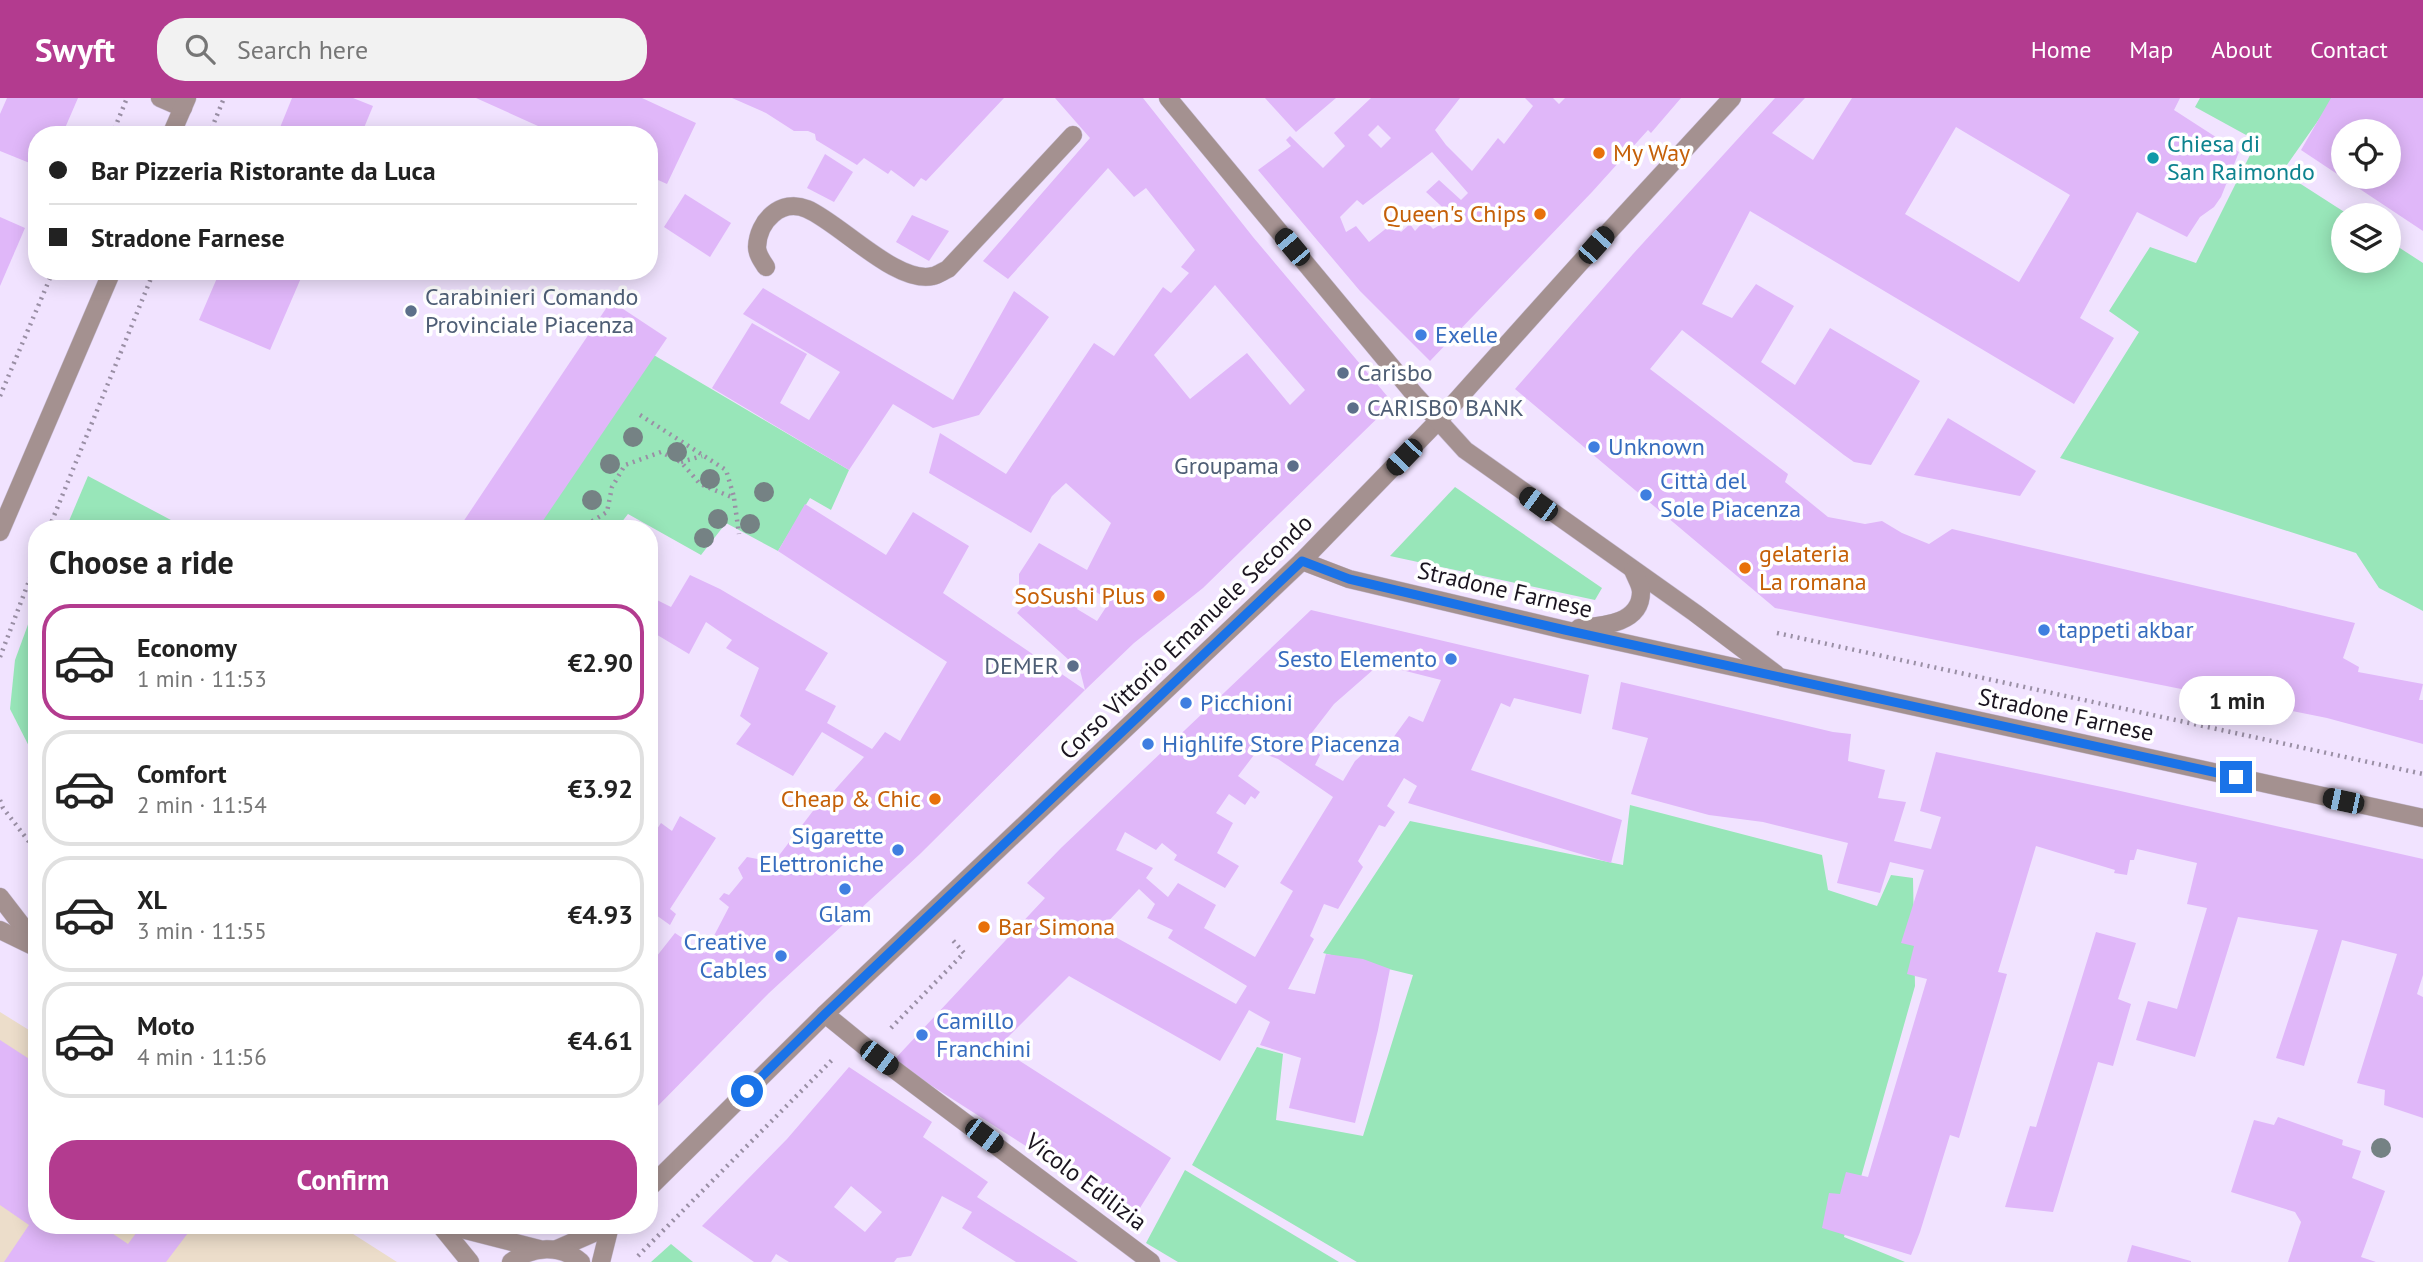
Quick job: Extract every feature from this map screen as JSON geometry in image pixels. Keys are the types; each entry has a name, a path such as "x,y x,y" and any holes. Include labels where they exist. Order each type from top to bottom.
{"street":[{"path":"160,98 185,103 175,126"},
{"name":"Stradone Farnese","path":"1168,98 1415,396 1465,450 1781,678"},
{"name":"Corso Vittorio Emanuele Secondo","path":"658,1179 825,1014 1302,561 1439,420 1732,98"},
{"path":"766,267 757,250 761,229 768,216 787,207 806,208 898,269 918,276 932,276 948,269 1073,135"},
{"path":"0,532 108,280"},
{"name":"Stradone Farnese","path":"1302,561 1349,579 1565,630 2423,818"},
{"path":"1565,630 1616,624 1636,609 1641,591 1633,570"},
{"path":"0,897 28,935"},
{"path":"0,930 28,943"},
{"name":"Vicolo Edilizia","path":"825,1014 853,1038 1151,1262"},
{"path":"447,1234 470,1262"},
{"path":"484,1234 574,1256 581,1262"},
{"path":"511,1262 522,1254 548,1249 589,1234"},
{"path":"601,1262 609,1234"}],"path":[{"path":"116,126 127,98"},
{"path":"0,396 49,280"},
{"path":"53,520 149,280"},
{"path":"640,415 726,470 734,498 739,534"},
{"path":"594,520 607,512 612,487 625,464 661,452 681,462 701,484 734,498"},
{"path":"681,462 702,456"},
{"path":"0,657 28,582"},
{"path":"1766,625 1777,633 2423,774"},
{"path":"0,800 28,841"},
{"path":"638,1256 853,1038 883,1036 964,953 950,937"}],"shaded area":[{"path":"0,1012 28,1029 28,1234 353,1234 397,1262 0,1262"}],"green space":[{"path":"2200,98 2334,98 2282,172 2331,203 2331,273 2401,273 2401,249 2423,263 2423,611 2379,588 2356,553 2060,458 2139,332 2109,311 2150,247 2196,263 2257,141 2195,107"},
{"path":"647,351 849,470 831,510 810,498 778,551 726,523 701,555 658,531 658,520 639,520 628,514 623,520 539,520"},
{"path":"88,476 171,520 69,520"},
{"path":"1455,487 1602,588 1595,600 1390,556"},
{"path":"28,625 28,744 10,709 15,660"},
{"path":"1630,805 1822,855 1828,890 1877,906 1891,875 1913,878 1915,986 1844,1237 1905,1262 1357,1262 1192,1165 1257,1047 1283,1054 1276,1120 1363,1136 1413,975 1323,953 1410,821 1623,865"},
{"path":"1185,1170 1339,1262 1178,1262 1146,1243"},
{"path":"671,1244 693,1262 651,1262"}],"building":[{"path":"7,98 78,98 66,126 28,126 28,162 0,151 0,114"},
{"path":"292,98 353,98 373,106 365,126 281,126"},
{"path":"476,98 642,98 696,123 667,184 658,180 658,126 538,126"},
{"path":"732,98 1004,98 926,181 921,178 914,187 891,170 888,174 864,158 857,165 816,140 815,134 794,131 766,113"},
{"path":"1055,98 1143,98 1253,237 1393,403 1203,588 1134,643 1085,690 1080,670 1017,613 1032,596 1019,587 1019,574 1039,543 1087,570 1111,523 1066,483 1052,496 1031,533 929,473 940,433 1006,474 1094,343 1114,356 1163,287 1171,293 1189,273 1181,267 1195,250 1146,188 1134,197 1108,168 1008,279 983,261 1090,138","holes":["1215,285 1305,390 1290,405 1247,353 1190,399 1154,355","1090,588 1110,601 1097,621 1077,609"]},
{"path":"1265,98 1336,98 1296,132"},
{"path":"1371,98 1460,98 1435,130 1472,171 1498,138 1504,144 1533,106 1525,98 1553,98 1559,104 1565,98 1681,98 1651,133 1648,130 1430,361 1360,291 1258,170 1291,146 1286,140 1290,136 1323,168 1345,146 1334,133","holes":["1378,125 1391,138 1381,148 1368,135","1432,152 1468,193 1461,200 1439,180 1426,192 1453,217 1433,229 1425,220 1415,231 1410,224 1401,232 1393,223 1369,242 1356,226 1346,232 1340,217 1357,200 1363,205"]},
{"path":"1775,98 1805,98 1772,133 1813,160 1852,98 2180,98 2174,110 2239,152 2221,197 2214,207 2200,217 2187,237 2137,212 2080,318 2114,338 2074,404 1750,211 1702,304 1732,318 1756,284 1794,306 1761,362 1795,385 1830,328 1920,381 1871,465 1854,462 1844,455 1682,330 1650,369 1788,474 1785,482 1828,517 1865,524 1882,521 1929,544 1952,529 2355,623 2343,658 2359,667 2358,672 2423,684 2419,700 2423,700 2423,744 2327,718 1775,608 1515,389","holes":["1956,127 2070,195 2019,282 1905,214"]},
{"path":"2331,98 2423,98 2423,231 2401,216 2401,203 2381,203 2360,189 2401,189 2401,119 2331,119 2331,170 2301,150"},
{"path":"825,154 853,172 834,202 807,188"},
{"path":"685,194 731,223 710,257 664,227"},
{"path":"912,215 949,231 929,261 896,242"},
{"path":"0,217 25,228 0,286"},
{"path":"216,280 300,280 270,350 199,320"},
{"path":"763,288 953,400 1014,291 1049,317 979,415 933,428 893,404 849,470 712,388 752,323 807,354 780,403 809,420 840,372 743,314"},
{"path":"611,301 667,338 543,520 464,520"},
{"path":"1948,418 2036,471 2020,496 1914,475"},
{"path":"805,504 886,555 913,512 969,546 943,593 1085,690 920,854 769,993 658,1106 658,955 675,933 705,953 729,907 719,899 724,893 729,895 743,878 738,868 747,857 774,862 819,803 832,793 864,757 822,732 793,776 736,744 751,724 740,716 759,668 726,648 732,640 706,622 689,654 658,635 658,600 671,607 690,575 720,589 828,653 805,690 836,706 827,723 872,749 885,732 900,741 947,662 778,551"},
{"path":"1311,610 1589,675 1581,714 1514,698 1510,707 1501,703 1471,770 1622,820 1611,863 1408,803 1417,786 1404,778 1387,806 1395,812 1385,827 1379,825 1358,861 1363,867 1338,909 1324,904 1310,936 1314,939 1288,989 1315,994 1326,954 1363,959 1390,969 1355,1123 1289,1108 1301,1058 1260,1045 1270,1022 1249,1010 1220,1061 1069,976 1006,1039 1009,1054 1171,1158 1135,1216 893,1061 1045,898 1027,883","holes":["1382,662 1386,666 1441,680 1423,722 1409,716 1390,742 1381,738 1355,761 1343,781 1315,765 1320,755 1307,739 1334,704","1257,751 1278,759 1333,797 1280,883 1293,891 1255,957 1204,928 1216,905 1178,883 1168,897 1146,878 1153,868 1116,850 1125,832 1156,850 1162,843 1177,855 1174,860 1225,888 1239,866 1217,853 1233,823 1216,813 1229,794 1245,805 1251,796 1255,799 1260,792 1238,776","1139,889 1155,904 1147,918 1173,930 1168,938 1247,986 1236,1004 1101,929"]},
{"path":"1621,682 1851,734 1848,761 1885,770 1878,798 1906,802 1894,841 1931,849 1941,817 1920,811 1936,752 2423,859 2423,975 2417,994 2423,997 2423,1118 2384,1105 2385,1090 2357,1083 2397,954 2342,940 2304,1066 2276,1058 2318,930 2238,917 2195,1057 2136,1040 2148,1001 2177,1009 2207,908 2187,904 2197,863 2137,849 2134,860 2130,860 2127,875 2036,846 1998,972 2007,974 1959,1138 1950,1135 1911,1255 1822,1228 1829,1193 1840,1194 1846,1172 1868,1177 1927,979 1907,974 1914,946 1901,943 1924,870 1890,862 1880,893 1837,883 1848,843 1763,822 1709,815 1631,794 1648,738 1612,729"},
{"path":"680,816 716,838 670,909 676,914 670,925 658,916 658,828 661,823 672,831"},
{"path":"2096,932 2136,943 2118,999 2131,1004 2113,1066 2098,1062 2053,1212 2005,1207 2030,1126 2036,1127"},
{"path":"0,1040 28,1058 28,1224 0,1205"},
{"path":"849,1067 932,1122 923,1137 988,1182 977,1197 1078,1262 1016,1262 962,1228 972,1212 942,1196 911,1256 897,1258 894,1262 789,1262 776,1254 771,1262 754,1262 702,1226 787,1139","holes":["851,1186 882,1212 865,1232 834,1207"]},
{"path":"2278,1117 2343,1140 2342,1145 2361,1151 2352,1178 2385,1191 2361,1257 2376,1262 2288,1262 2301,1222 2295,1212 2231,1192 2254,1120 2274,1125"},
{"path":"28,1226 28,1234 113,1234 128,1244 135,1234 187,1234 166,1262 4,1262"},
{"path":"2132,1245 2191,1261 2191,1262 2127,1262"}],"place":[{"name":"My Way","path":"1599,153"},
{"name":"Chiesa di San Raimondo","path":"2153,158"},
{"name":"Queen's Chips","path":"1540,214"},
{"name":"Carabinieri Comando Provinciale Piacenza","path":"411,311"},
{"name":"Exelle","path":"1421,335"},
{"name":"Carisbo","path":"1343,373"},
{"name":"CARISBO BANK","path":"1353,408"},
{"name":"Unknown","path":"1594,447"},
{"name":"Groupama","path":"1293,466"},
{"name":"Città del Sole Piacenza","path":"1646,495"},
{"name":"gelateria La romana","path":"1745,568"},
{"name":"SoSushi Plus","path":"1159,596"},
{"name":"tappeti akbar","path":"2044,630"},
{"name":"Sesto Elemento","path":"1451,659"},
{"name":"DEMER","path":"1073,666"},
{"name":"Picchioni","path":"1186,703"},
{"name":"Highlife Store Piacenza","path":"1148,744"},
{"name":"Cheap & Chic","path":"935,799"},
{"name":"Sigarette Elettroniche","path":"898,850"},
{"name":"Glam","path":"845,889"},
{"name":"Bar Simona","path":"984,927"},
{"name":"Creative Cables","path":"781,956"},
{"name":"Camillo Franchini","path":"922,1035"}],"route":[{"path":"747,1091 1302,561 1349,579 1565,630 2236,777"}]}
